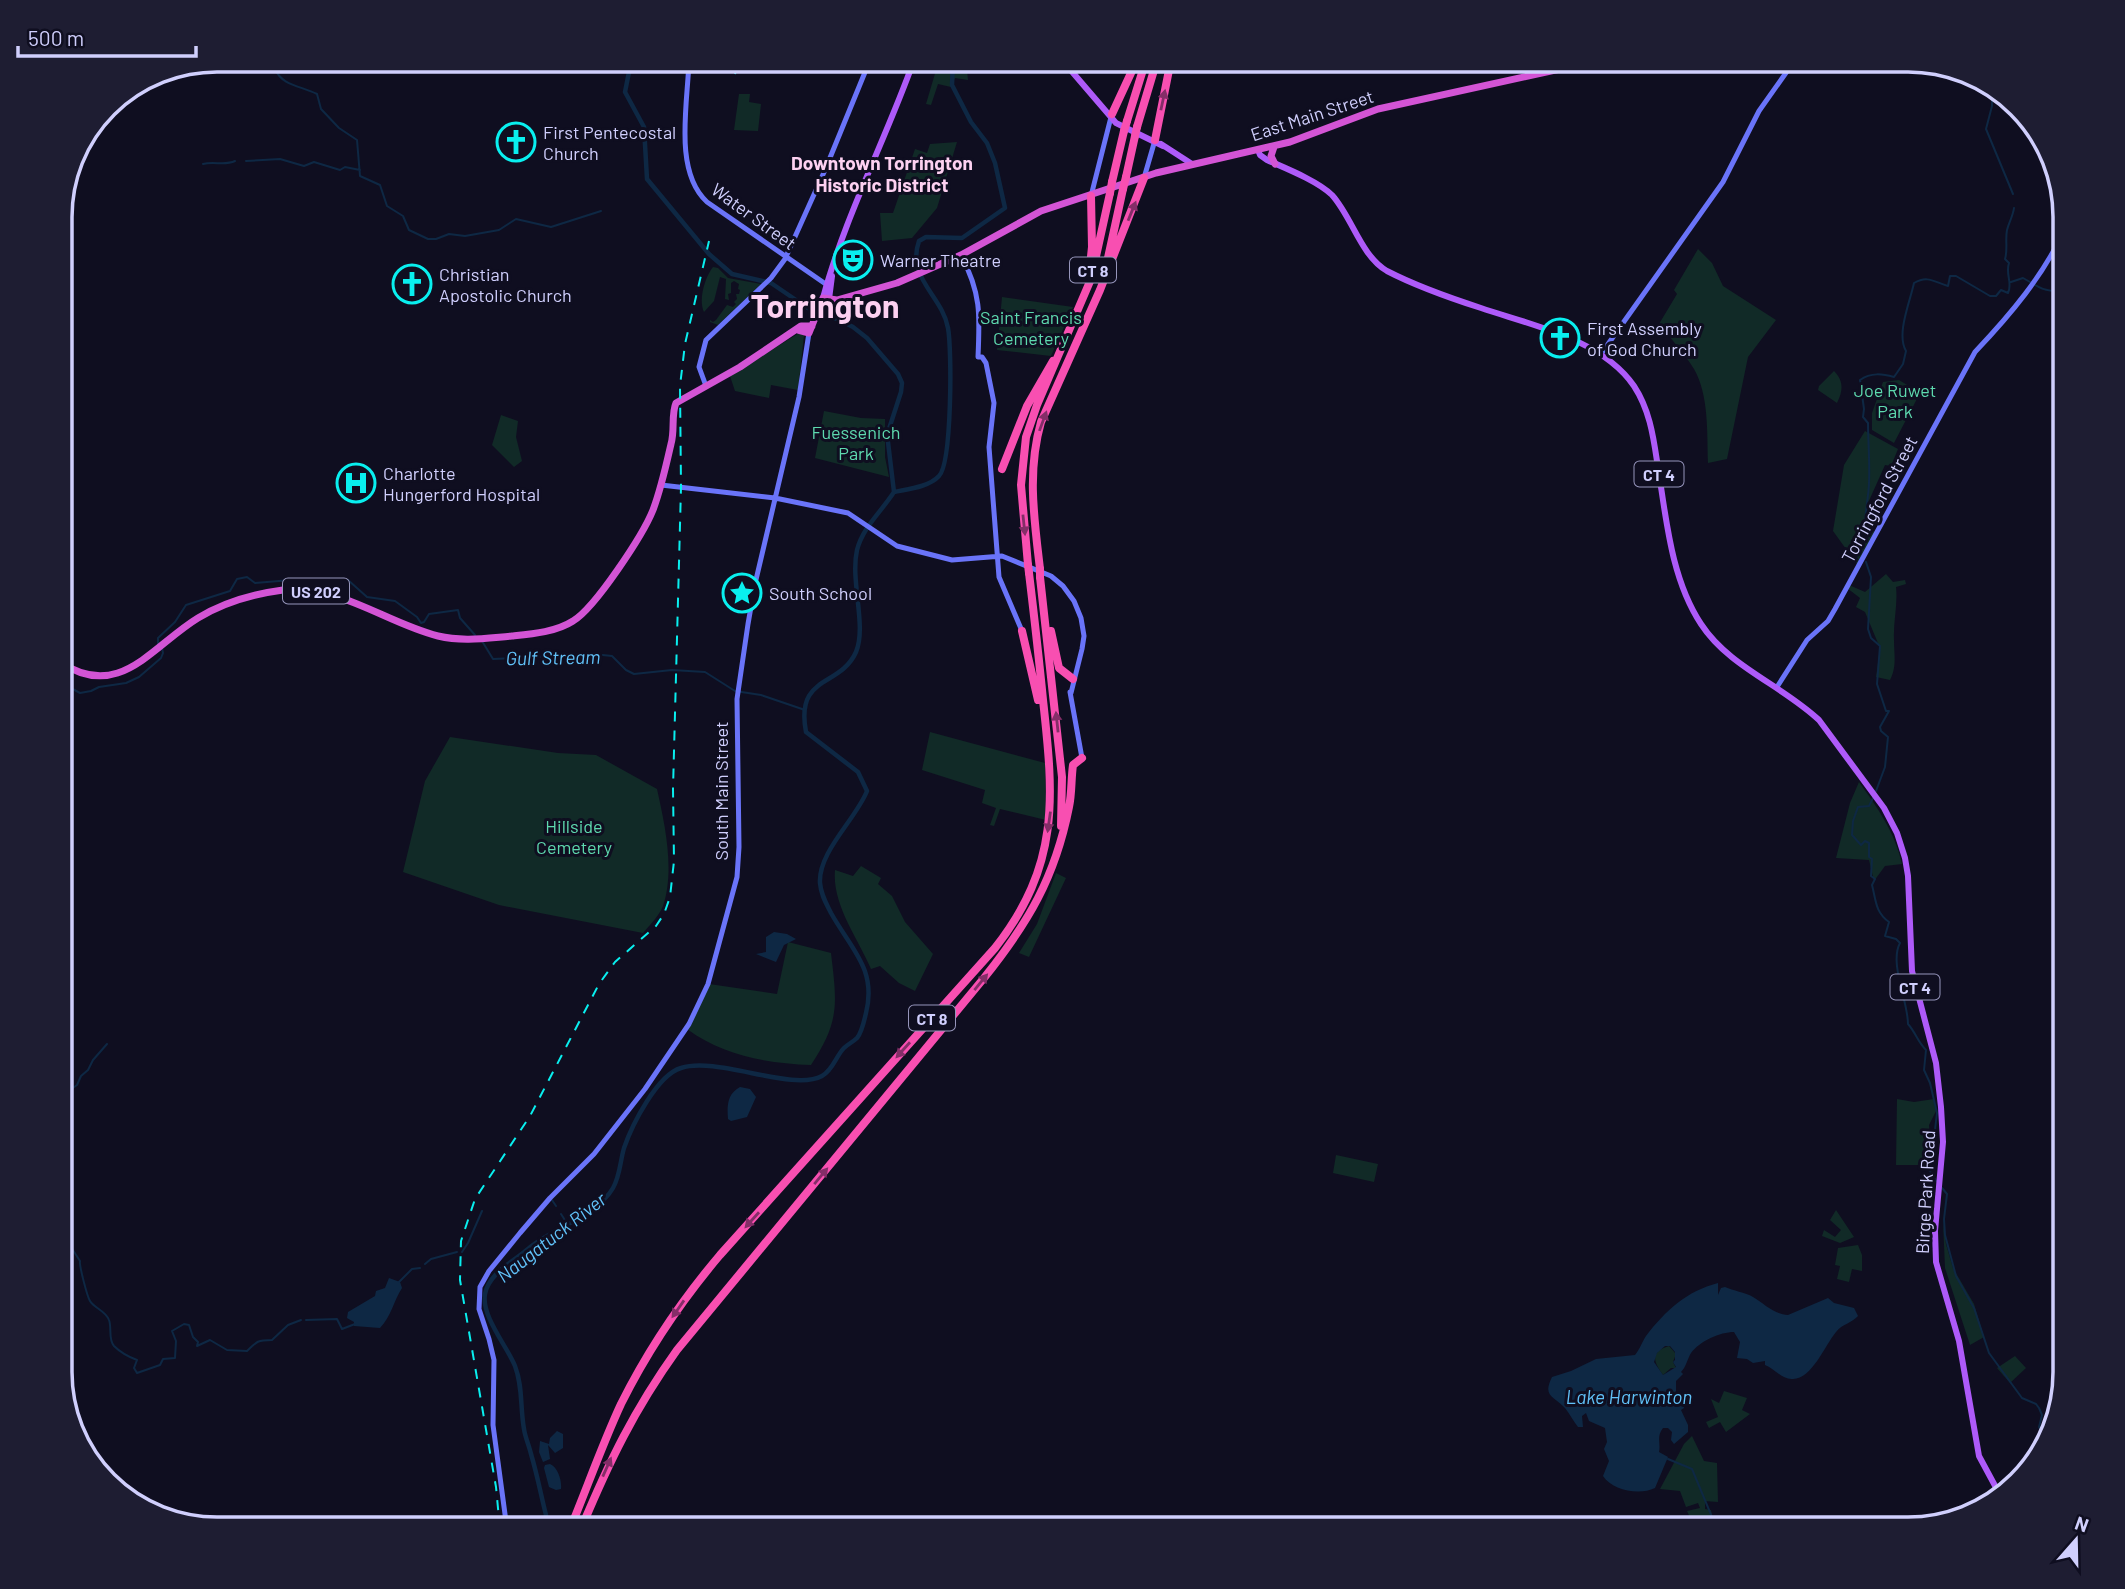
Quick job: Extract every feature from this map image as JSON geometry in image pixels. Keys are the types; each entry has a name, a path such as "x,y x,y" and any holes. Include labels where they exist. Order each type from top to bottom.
{"highway":[{"path":"1111,112 1131,72"},
{"name":"CT 8","path":"575,1517 611,1427 632,1384 668,1323 720,1255 1009,930 1029,895 1047,839 1052,798 1021,482 1023,456 1031,421 1053,364 1082,302 1098,254 1124,126 1142,72"},
{"name":"CT 8","path":"586,1517 610,1461 639,1406 677,1350 1012,944 1036,906 1054,863 1060,827 1062,778 1032,489 1033,460 1041,422 1100,290 1137,127 1153,72"},
{"path":"1154,141 1168,72"},
{"name":"East Main Street","path":"822,310 921,274 1041,211 1144,176 1274,147 1378,110 1547,72"},
{"path":"1273,163 1271,156 1274,147"},
{"path":"1100,290 1144,176"},
{"path":"1082,302 1092,247 1090,194"},
{"name":"US 202","path":"72,669 80,673 114,675 135,667 194,620 222,606 270,592 299,589 329,593 437,635 459,639 549,631 570,623 587,610 648,520 661,485 674,434 674,406 798,330 822,310"},
{"path":"1002,469 1027,406 1053,364"},
{"path":"1043,594 1061,671 1072,679"},
{"path":"1022,631 1049,754"},
{"path":"1057,659 1065,669 1074,667"},
{"path":"1054,863 1069,805 1073,765 1082,758"}],"main road":[{"name":"Water Street","path":"688,72 685,151 691,179 703,198 829,286"},
{"path":"706,386 699,367 706,340 771,278 786,257 865,72"},
{"path":"822,310 850,219 909,72"},
{"path":"1073,72 1124,126 1154,141"},
{"path":"1601,354 1723,182 1759,111 1787,72"},
{"path":"1090,194 1111,112"},
{"path":"1111,112 1123,123 1192,164"},
{"path":"1108,131 1113,126 1124,126"},
{"path":"1144,176 1154,141"},
{"path":"1261,149 1273,163"},
{"name":"CT 4","path":"1273,163 1319,185 1334,197 1380,266 1601,354 1627,377 1647,410 1673,553 1685,593 1694,612 1708,634 1725,651 1777,687"},
{"name":"Torringford Street","path":"1777,687 1810,637 1828,621 1836,609 1975,352 2034,284 2053,251"},
{"path":"961,255 978,297 978,357 982,357 986,363 994,403 989,447 999,577 1022,631"},
{"name":"South Main Street","path":"507,1517 493,1425 494,1360 478,1309 480,1287 486,1275 550,1198 594,1154 645,1090 689,1024 705,991 737,877 738,692 755,583 822,310"},
{"path":"990,468 1002,469"},
{"path":"661,485 775,498 848,513 897,546 952,560 1002,556 1051,576 1074,601 1081,618 1084,636 1072,679"},
{"path":"997,557 1047,577 1059,586 1071,601 1081,636 1071,693 1082,758"},
{"name":"Birge Park Road","path":"1777,687 1819,720 1875,794 1891,820 1905,858 1912,971 1936,1063 1941,1107 1943,1142 1935,1231 1936,1262 1964,1362 1979,1456 1996,1488"}],"green space":[{"path":"935,72 967,72 968,80 955,78 951,87 938,84 931,105 926,104"},
{"path":"739,94 750,94 749,102 761,104 758,131 734,130"},
{"path":"957,142 937,208 912,238 882,241 880,213 893,213 915,149 927,153 930,144"},
{"path":"1698,249 1712,263 1723,286 1776,320 1748,357 1727,459 1708,463 1706,414 1699,379 1686,357 1659,324 1677,294 1674,290"},
{"path":"713,267 718,268 728,278 761,284 718,325 710,320 716,320 727,305 733,307 736,304 736,294 739,294 740,290 739,284 734,281 731,283 731,293 728,294 729,300 725,299 726,279 720,277 714,301 704,312 703,289"},
{"name":"Saint Francis Cemetery","path":"1002,297 1073,307 1051,356 997,350"},
{"path":"799,333 804,335 798,390 771,385 769,398 735,391 730,376"},
{"path":"1834,371 1842,386 1837,403 1818,390"},
{"name":"Joe Ruwet Park","path":"1899,380 1920,393 1894,443 1872,430 1872,413 1883,382"},
{"name":"Fuessenich Park","path":"824,411 861,418 885,419 885,457 889,477 815,458"},
{"path":"501,415 518,421 516,437 522,461 514,467 492,445"},
{"path":"1865,431 1898,449 1891,466 1885,465 1868,503 1874,508 1865,526 1878,534 1859,567 1833,531 1844,465"},
{"path":"1886,574 1893,582 1905,580 1906,584 1896,587 1894,665 1890,680 1876,677 1880,648 1865,612 1856,607 1860,598 1847,588 1849,585 1865,592"},
{"path":"930,732 1045,763 1046,820 1000,809 994,826 990,825 996,808 982,803 985,790 922,770"},
{"name":"Hillside Cemetery","path":"450,737 558,753 596,755 657,789 666,832 667,892 657,917 643,933 499,905 403,872 425,781"},
{"path":"1859,782 1879,810 1902,864 1885,866 1874,881 1869,860 1836,858 1850,803"},
{"path":"861,866 881,878 878,884 892,896 905,922 933,954 915,991 899,983 880,966 871,969 847,921 838,896 835,870 853,876"},
{"path":"1056,873 1066,878 1029,957 1019,953 1037,924"},
{"path":"788,942 831,953 835,999 832,1024 811,1065 778,1062 731,1052 687,1029 709,984 777,994"},
{"path":"1897,1099 1914,1102 1934,1099 1936,1111 1929,1125 1932,1165 1896,1165"},
{"path":"1336,1155 1378,1164 1374,1182 1333,1173"},
{"path":"1836,1210 1854,1237 1840,1243 1822,1236 1824,1230 1835,1237 1841,1230 1830,1220"},
{"path":"1943,1222 1953,1268 1974,1304 1984,1337 1970,1345 1945,1268"},
{"path":"1858,1245 1862,1255 1862,1271 1852,1269 1849,1282 1837,1279 1840,1266 1835,1265 1838,1248"},
{"path":"1669,1346 1676,1354 1673,1362 1676,1368 1671,1368 1663,1375 1655,1358 1658,1351"},
{"path":"2015,1356 2026,1368 2010,1383 1997,1368"},
{"path":"1724,1391 1747,1398 1742,1410 1750,1414 1726,1432 1720,1422 1709,1428 1706,1422 1718,1417 1711,1399 1719,1403"},
{"path":"1692,1436 1704,1461 1717,1463 1718,1502 1705,1501 1705,1509 1711,1510 1712,1517 1690,1517 1687,1511 1700,1508 1698,1503 1686,1507 1680,1491 1660,1489 1684,1444"}],"water":[{"path":"774,932 796,939 784,945 776,962 756,954 766,952 766,937"},
{"path":"740,1087 750,1089 756,1097 747,1117 731,1121 728,1119 729,1101 732,1093"},
{"path":"389,1278 400,1282 402,1288 384,1324 380,1328 354,1326 354,1322 347,1318 348,1312 375,1296 376,1291 385,1288"},
{"name":"Lake Harwinton","path":"1718,1283 1718,1295 1721,1288 1725,1287 1750,1295 1773,1311 1788,1315 1828,1298 1834,1303 1854,1308 1858,1316 1838,1329 1812,1368 1800,1378 1789,1379 1782,1376 1765,1365 1765,1361 1753,1363 1737,1358 1740,1342 1734,1332 1717,1335 1705,1341 1691,1353 1681,1372 1683,1374 1676,1381 1676,1396 1679,1398 1675,1407 1682,1399 1684,1408 1681,1410 1688,1425 1688,1432 1674,1444 1671,1440 1672,1432 1668,1428 1661,1431 1659,1452 1668,1457 1655,1488 1634,1491 1619,1488 1603,1476 1609,1461 1604,1449 1607,1442 1605,1428 1589,1421 1586,1413 1582,1416 1583,1427 1578,1427 1565,1408 1549,1392 1552,1377 1596,1359 1635,1355 1646,1336 1669,1310 1687,1296","holes":["1665,1346 1670,1346 1675,1352 1673,1362 1676,1367 1663,1375 1654,1362 1657,1353"]},
{"path":"557,1431 563,1434 563,1448 555,1453 548,1445 550,1459 543,1462 539,1452 540,1441 549,1444 550,1438"},
{"path":"550,1464 559,1475 561,1489 549,1487 544,1468"}],"waterway":[{"path":"276,72 293,85 317,94 321,109 339,128 357,140 360,176 380,185 387,206 403,216 409,230 428,239 449,234 465,236 499,230 516,219 551,227 601,211"},
{"path":"629,72 625,92 644,127 647,179 709,254 732,274 771,283 818,315 838,319 853,327 867,338 898,374 902,383 901,392 889,429 888,442 894,492"},
{"path":"894,492 924,485 939,476 949,429 948,328 917,266 919,241 926,237 962,238 1005,208 995,163 987,143 971,122 952,85 953,72"},
{"path":"1992,98 1986,129 2013,194"},
{"path":"246,161 280,159 304,166 314,162 340,170 345,167 360,170"},
{"path":"203,164 235,161"},
{"path":"1863,548 1869,469 1868,423 1863,417 1860,380 1873,375 1894,377 1903,364 1906,351 1903,344 1903,327 1914,283 1927,279 1948,286 1950,276 1956,276 1990,296 1996,296 2001,290 2008,293 2010,286 2009,263 2005,259 2006,234 2014,208"},
{"path":"2011,282 2023,278 2030,282"},
{"path":"2035,285 2053,291"},
{"name":"Naugatuck River","path":"546,1517 525,1432 518,1374 487,1312 485,1294 491,1280 502,1268 538,1242 596,1207 606,1198 619,1174 624,1148 639,1114 663,1080 672,1073 681,1068 714,1066 792,1080 809,1080 826,1073 841,1051 857,1038 862,1030 868,998 865,972 827,906 820,883 825,859 867,791 858,772 806,732 804,713 807,700 813,691 840,672 856,652 860,629 855,575 857,550 868,527 894,492"},
{"path":"1866,562 1871,577 1868,629 1871,638 1880,646 1877,684 1886,711 1889,711 1880,727 1888,737 1885,767 1876,791"},
{"name":"Gulf Stream","path":"158,644 158,638 175,622 186,605 230,591 237,579 247,577 255,583 303,579 335,586 348,580 367,597 395,601 421,623 429,614 458,610 460,618 475,635"},
{"name":"Gulf Stream","path":"482,641 493,659 593,654 612,656 634,674 672,670 705,672 735,691 761,695 805,710"},
{"name":"Gulf Stream","path":"72,689 80,693 126,683 139,677 161,658 162,648"},
{"path":"1874,796 1869,806 1858,807 1852,835 1861,845 1865,841 1869,843 1871,876 1875,879 1872,885 1875,901 1881,914 1889,922 1885,936 1900,943 1897,961 1908,1024 1926,1050 1924,1070 1937,1113 1930,1171 1936,1181"},
{"path":"72,1089 107,1044"},
{"path":"1942,1188 1947,1194 1945,1235 1956,1276 1974,1308 1989,1353 2022,1398 2039,1408 2042,1415 2039,1427 2041,1430"},
{"path":"552,1200 556,1206"},
{"path":"462,1252 482,1211"},
{"path":"561,1214 568,1225"},
{"path":"72,1249 80,1261 90,1301 109,1320 114,1346 137,1360 134,1368 137,1373 160,1365 163,1359 175,1358 176,1341 172,1331 184,1324 189,1325 198,1342 197,1346 210,1340 227,1350 247,1351 258,1342 272,1340 288,1325 301,1320"},
{"path":"425,1264 431,1259 457,1252"},
{"path":"399,1282 412,1269 420,1268"},
{"path":"306,1320 337,1319 342,1329 355,1324"},
{"path":"1668,1459 1692,1469 1712,1517"}],"railway":[{"path":"499,1517 460,1280 461,1241 475,1199 530,1116 599,984 615,962 656,926 670,897 674,861 673,789 681,487 680,386 685,344 709,241"}],"place":[{"name":"First Pentecostal Church","path":"516,142"},
{"name":"Warner Theatre","path":"853,260"},
{"name":"Christian Apostolic Church","path":"412,284"},
{"name":"First Assembly of God Church","path":"1560,338"},
{"name":"Charlotte Hungerford Hospital","path":"356,483"},
{"name":"South School","path":"742,593"}],"district":[{"name":"Downtown Torrington Historic District","path":"882,173"},
{"name":"Torrington","path":"825,305"}]}
